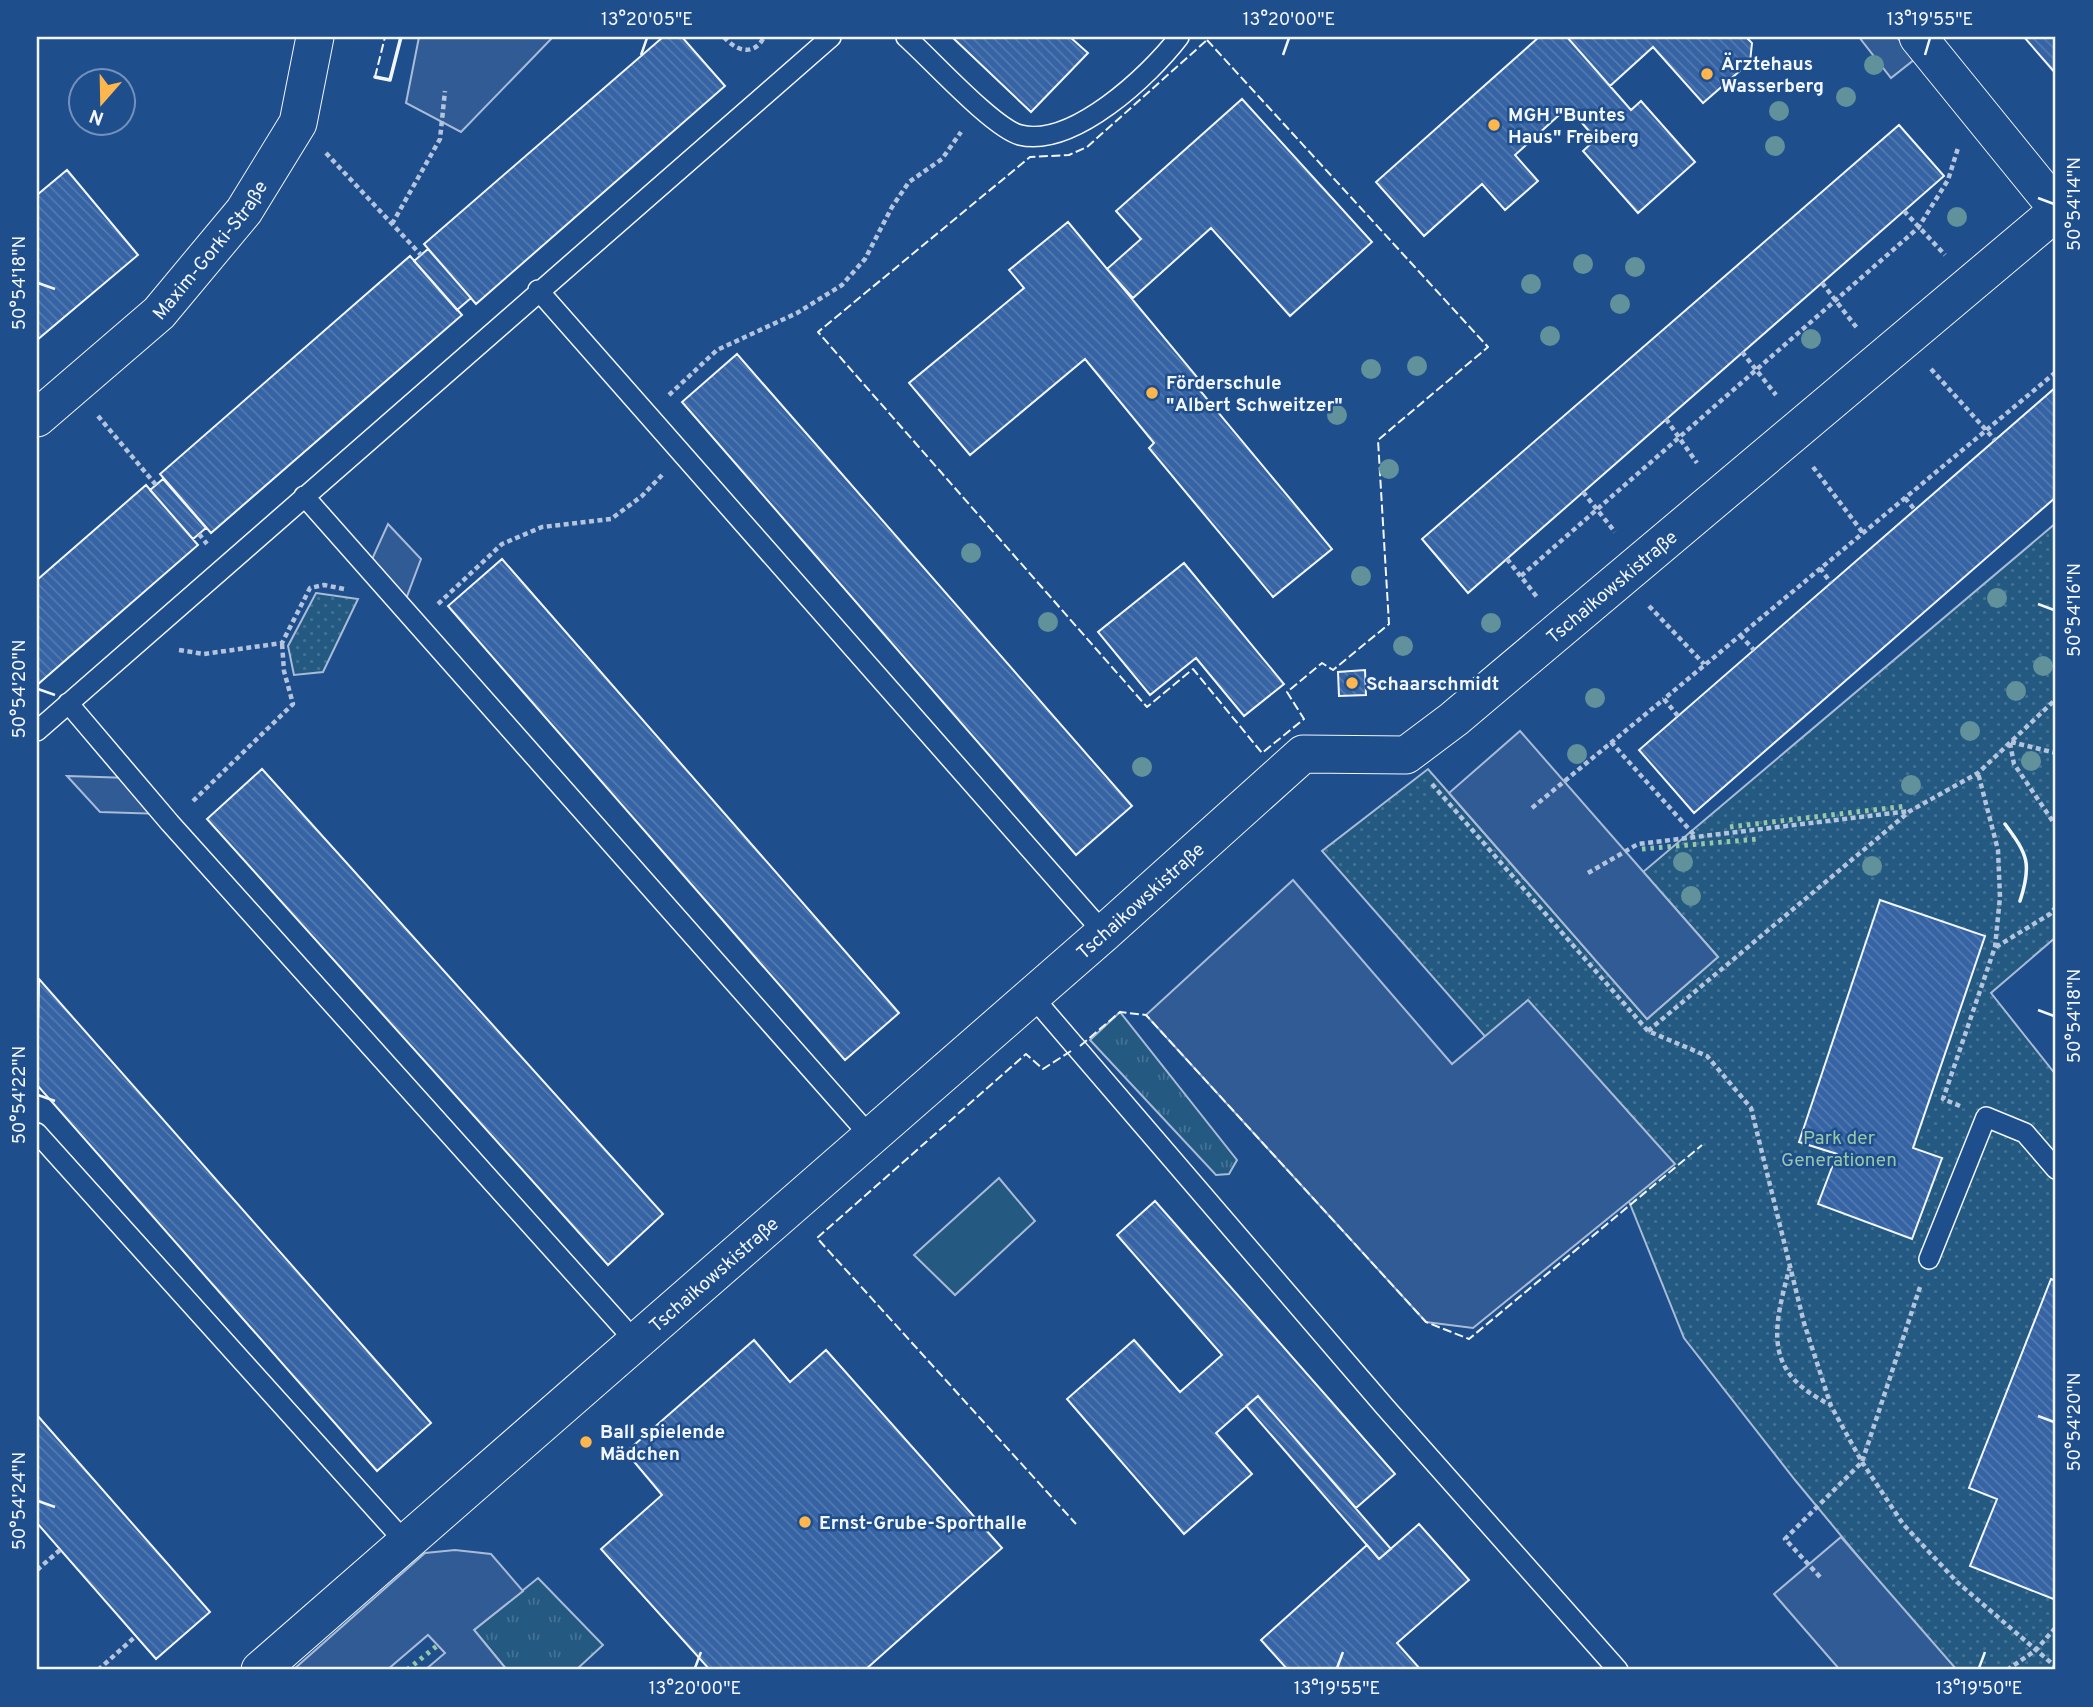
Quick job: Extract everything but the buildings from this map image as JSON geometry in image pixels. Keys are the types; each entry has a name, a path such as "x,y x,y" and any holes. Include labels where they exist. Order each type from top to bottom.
{"street":[{"name":"Maxim-Gorki-Straße","path":"37,418 159,313 244,211 298,123 315,37"},
{"name":"Tschaikowskistraße","path":"260,1670 1104,933 1303,754 1406,755 1454,719 2056,210 1918,37"}],"lane":[{"path":"37,731 538,290 831,37"},
{"path":"906,37 998,122 1020,135 1045,134 1074,126 1116,100 1179,37"},
{"path":"538,290 1104,933"},
{"path":"304,496 871,1137"},
{"path":"68,703 170,823 636,1342"},
{"path":"1032,996 1385,1407 1619,1670"},
{"path":"1929,1259 1986,1117 2025,1133 2056,1168"},
{"path":"37,1133 406,1543"}],"path":[{"path":"724,37 741,50 750,50 759,46 764,37"},
{"path":"392,224 440,139 445,92"},
{"path":"649,416 687,375 717,350 797,313 842,285 864,260 892,207 909,182 942,159 980,106"},
{"path":"1521,576 1677,435 1758,371 1918,228 1948,180 1953,156 1962,141 1985,120"},
{"path":"298,123 421,255"},
{"path":"1904,211 1918,228"},
{"path":"1822,283 1836,300"},
{"path":"1905,340 1995,440"},
{"path":"1742,352 1758,371"},
{"path":"1532,808 2056,372"},
{"path":"72,386 156,485"},
{"path":"1666,419 1677,435"},
{"path":"1789,437 1863,533"},
{"path":"417,624 502,544 542,527 611,519 642,496 682,453"},
{"path":"1583,492 1596,509"},
{"path":"1905,498 1915,509"},
{"path":"1507,559 1562,627"},
{"path":"170,823 293,704 284,671 282,643 310,588 324,585 359,592 368,568"},
{"path":"1820,568 1831,583"},
{"path":"1622,577 1704,664"},
{"path":"147,635 173,649 204,654 282,643"},
{"path":"1740,635 1754,650"},
{"path":"1664,699 1678,716"},
{"path":"1648,1031 1910,811 1978,773 2056,699"},
{"path":"1611,742 1696,837"},
{"path":"2010,742 2056,752"},
{"path":"2010,742 2014,764 2056,825"},
{"path":"1406,755 1648,1031 1707,1056 1751,1108 1804,1323 1831,1406 1862,1462 1903,1524 1948,1573 2056,1667"},
{"path":"1978,773 1998,850 2000,897 1995,947 1943,1099 1986,1117"},
{"path":"1588,873 1638,844 1910,811"},
{"path":"1995,947 2050,914 2056,907"},
{"path":"1820,1577 1785,1539 1862,1462 1929,1259"},
{"path":"1791,1264 1775,1328 1776,1342 1790,1378 1809,1395 1831,1406"},
{"path":"37,1570 60,1550"},
{"path":"2007,1670 2036,1650 2056,1627"},
{"path":"97,1670 136,1636"}],"green space":[{"name":"Park der Generationen","path":"2056,523 2056,937 1991,993 2056,1075 2056,1670 1952,1670 1795,1480 1684,1338 1628,1199 1322,851 1428,769 1647,1019 1718,957 1643,872"},
{"path":"316,593 358,599 323,672 294,675 288,646"},
{"path":"1120,1012 1237,1160 1229,1174 1216,1175 1090,1040"},
{"path":"999,1178 1035,1221 955,1295 914,1255"},
{"path":"538,1578 603,1645 576,1670 507,1670 474,1630"}],"shaded area":[{"path":"419,37 553,37 461,132 406,103"},
{"path":"1859,37 1897,37 1915,59 1891,78"},
{"path":"388,524 421,559 403,607 368,568"},
{"path":"1520,731 1718,957 1647,1019 1449,793"},
{"path":"67,776 131,778 162,814 100,812"},
{"path":"1293,880 1452,1064 1528,1000 1675,1164 1473,1328 1426,1322 1146,1015"},
{"path":"1841,1537 1957,1670 1840,1670 1774,1594"},
{"path":"455,1550 491,1554 523,1591 474,1630 507,1670 425,1670 445,1653 428,1635 387,1670 293,1670 425,1553"}],"hedge":[{"path":"1730,827 1907,806"},
{"path":"1642,849 1758,839"},
{"path":"407,1670 438,1645"}],"fence":[{"path":"375,77 385,37"},
{"path":"1207,40 1488,347 1378,440 1389,624 1333,670 1322,663 1287,692 1304,719 1262,753 1193,669 1147,707 818,332 1030,157 1069,155 1087,147 1207,40"},
{"path":"1080,1046 1120,1012 1146,1015 1426,1322 1469,1339 1702,1145"},
{"path":"1071,1051 1043,1069 1026,1054 817,1238 1076,1524"}],"wall":[{"path":"375,77 390,80 401,37"},
{"path":"2005,824 2026,860 2026,878 2020,901"}],"place":[{"name":"Ärztehaus Wasserberg","path":"1707,74"},
{"name":"MGH \"Buntes Haus\" Freiberg","path":"1494,125"},
{"name":"Förderschule \"Albert Schweitzer\"","path":"1152,393"},
{"name":"Schaarschmidt","path":"1352,683"},
{"name":"Ball spielende Mädchen","path":"586,1442"},
{"name":"Ernst-Grube-Sporthalle","path":"805,1522"}]}
